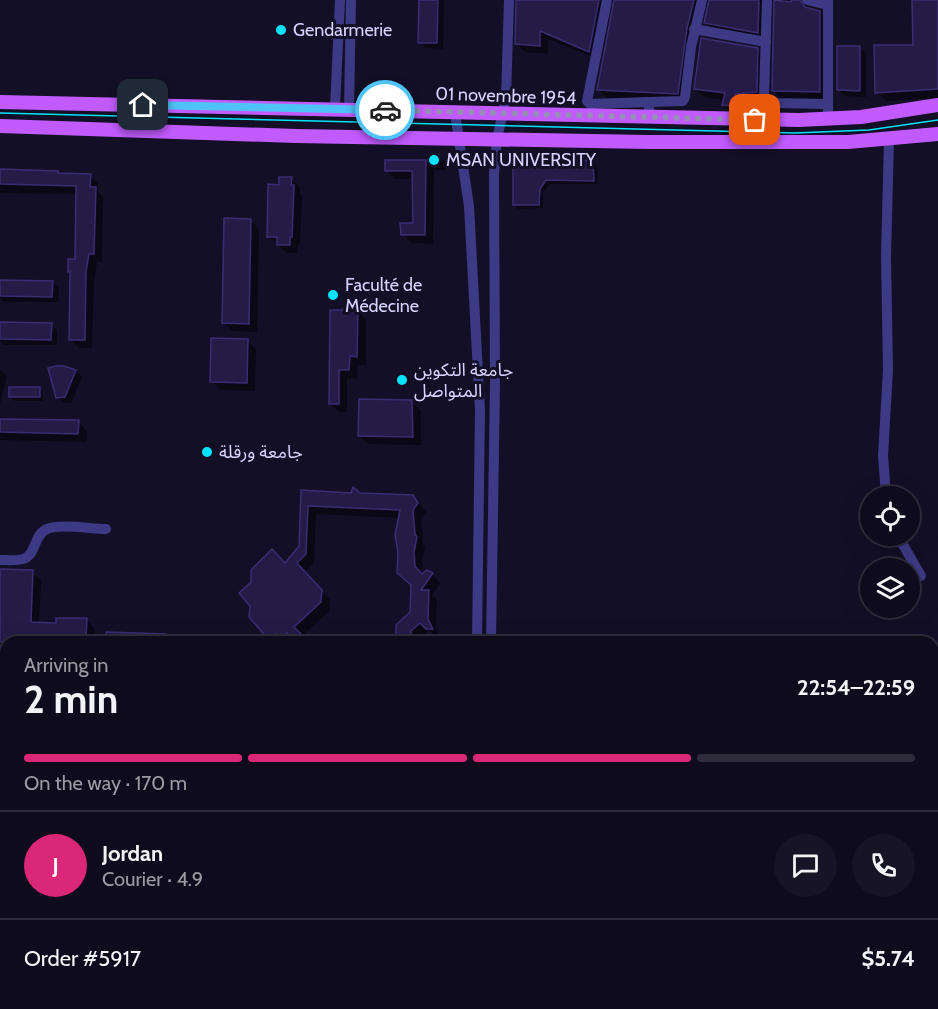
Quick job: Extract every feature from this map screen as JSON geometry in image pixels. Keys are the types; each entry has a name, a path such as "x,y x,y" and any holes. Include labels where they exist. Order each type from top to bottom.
{"main road":[{"name":"01 novembre 1954","path":"0,102 335,108 755,120 829,120 938,105"},
{"path":"0,126 296,136 648,142 848,142 938,134"}],"street":[{"path":"335,108 340,0"},
{"path":"349,109 351,0"},
{"path":"491,636 494,174 496,139 506,98 509,0"},
{"path":"607,0 587,101 590,104 683,101 694,29 702,0"},
{"path":"755,120 764,95 767,0"},
{"path":"807,0 828,3 827,104 829,120"},
{"path":"694,29 766,42"},
{"path":"764,95 767,100 774,103 827,104"},
{"path":"649,102 649,117"},
{"path":"456,113 469,206 480,410 477,636"},
{"path":"885,486 883,456 888,370 886,257 889,139"},
{"path":"479,452 493,453"},
{"path":"0,560 24,559 29,556 38,536 42,531 52,527 106,529"},
{"path":"904,546 921,576"},
{"path":"478,547 492,547"}],"building":[{"path":"419,0 438,0 437,43 418,43"},
{"path":"516,0 599,0 589,52 540,31 540,46 515,44"},
{"path":"614,0 694,0 687,28 678,94 597,90"},
{"path":"709,0 759,0 758,33 704,23"},
{"path":"774,0 791,2 791,0 800,0 805,7 820,11 820,92 772,91"},
{"path":"912,0 938,0 938,89 875,93 874,45 913,45"},
{"path":"701,38 758,48 757,92 735,94 735,106 722,105 725,93 694,89"},
{"path":"837,46 860,46 860,91 837,90"},
{"path":"537,155 538,161 593,160 594,181 546,180 540,189 539,205 513,205 513,165 521,156"},
{"path":"385,160 426,160 425,235 401,235 400,223 413,223 412,171 385,171"},
{"path":"0,169 91,174 90,187 96,187 94,254 89,254 86,272 85,340 69,340 70,272 68,272 68,259 75,259 76,186 0,184"},
{"path":"279,177 292,177 291,185 294,185 290,245 277,245 277,237 267,237 268,184 279,185"},
{"path":"224,218 251,219 249,324 222,323"},
{"path":"0,280 53,281 52,297 0,296"},
{"path":"330,310 358,310 357,357 350,356 349,370 339,370 339,404 329,404"},
{"path":"0,322 52,323 51,340 0,339"},
{"path":"211,338 248,339 247,383 210,382"},
{"path":"56,366 76,370 65,397 56,398 48,368"},
{"path":"9,387 40,387 40,397 9,397"},
{"path":"359,399 412,400 413,437 358,436"},
{"path":"0,419 79,420 78,434 0,432"},
{"path":"353,487 360,493 413,495 418,503 413,510 417,537 414,552 415,566 422,574 427,570 433,573 421,590 429,590 428,619 433,629 426,629 420,623 411,631 411,636 396,636 396,625 410,612 411,585 397,573 398,553 395,535 400,510 308,506 306,554 297,563 322,590 321,602 294,627 303,636 290,636 287,633 284,636 276,634 266,636 249,617 250,606 239,593 251,582 251,570 272,549 285,563 299,546 301,490 351,493"},
{"path":"0,569 33,570 31,622 56,623 56,618 87,618 86,636 0,636"},
{"path":"106,632 166,634 166,636 106,636"}],"tram line":[{"path":"0,113 795,133 869,130 938,120"}],"way so far":[{"path":"385,110 755,120"}],"place":[{"name":"Gendarmerie","path":"281,30"},
{"name":"MSAN UNIVERSITY","path":"434,160"},
{"name":"Faculté de Médecine","path":"333,295"},
{"name":"جامعة التكوين المتواصل","path":"402,380"},
{"name":"جامعة ورقلة","path":"207,452"}],"route":[{"path":"143,105 385,110"}]}
